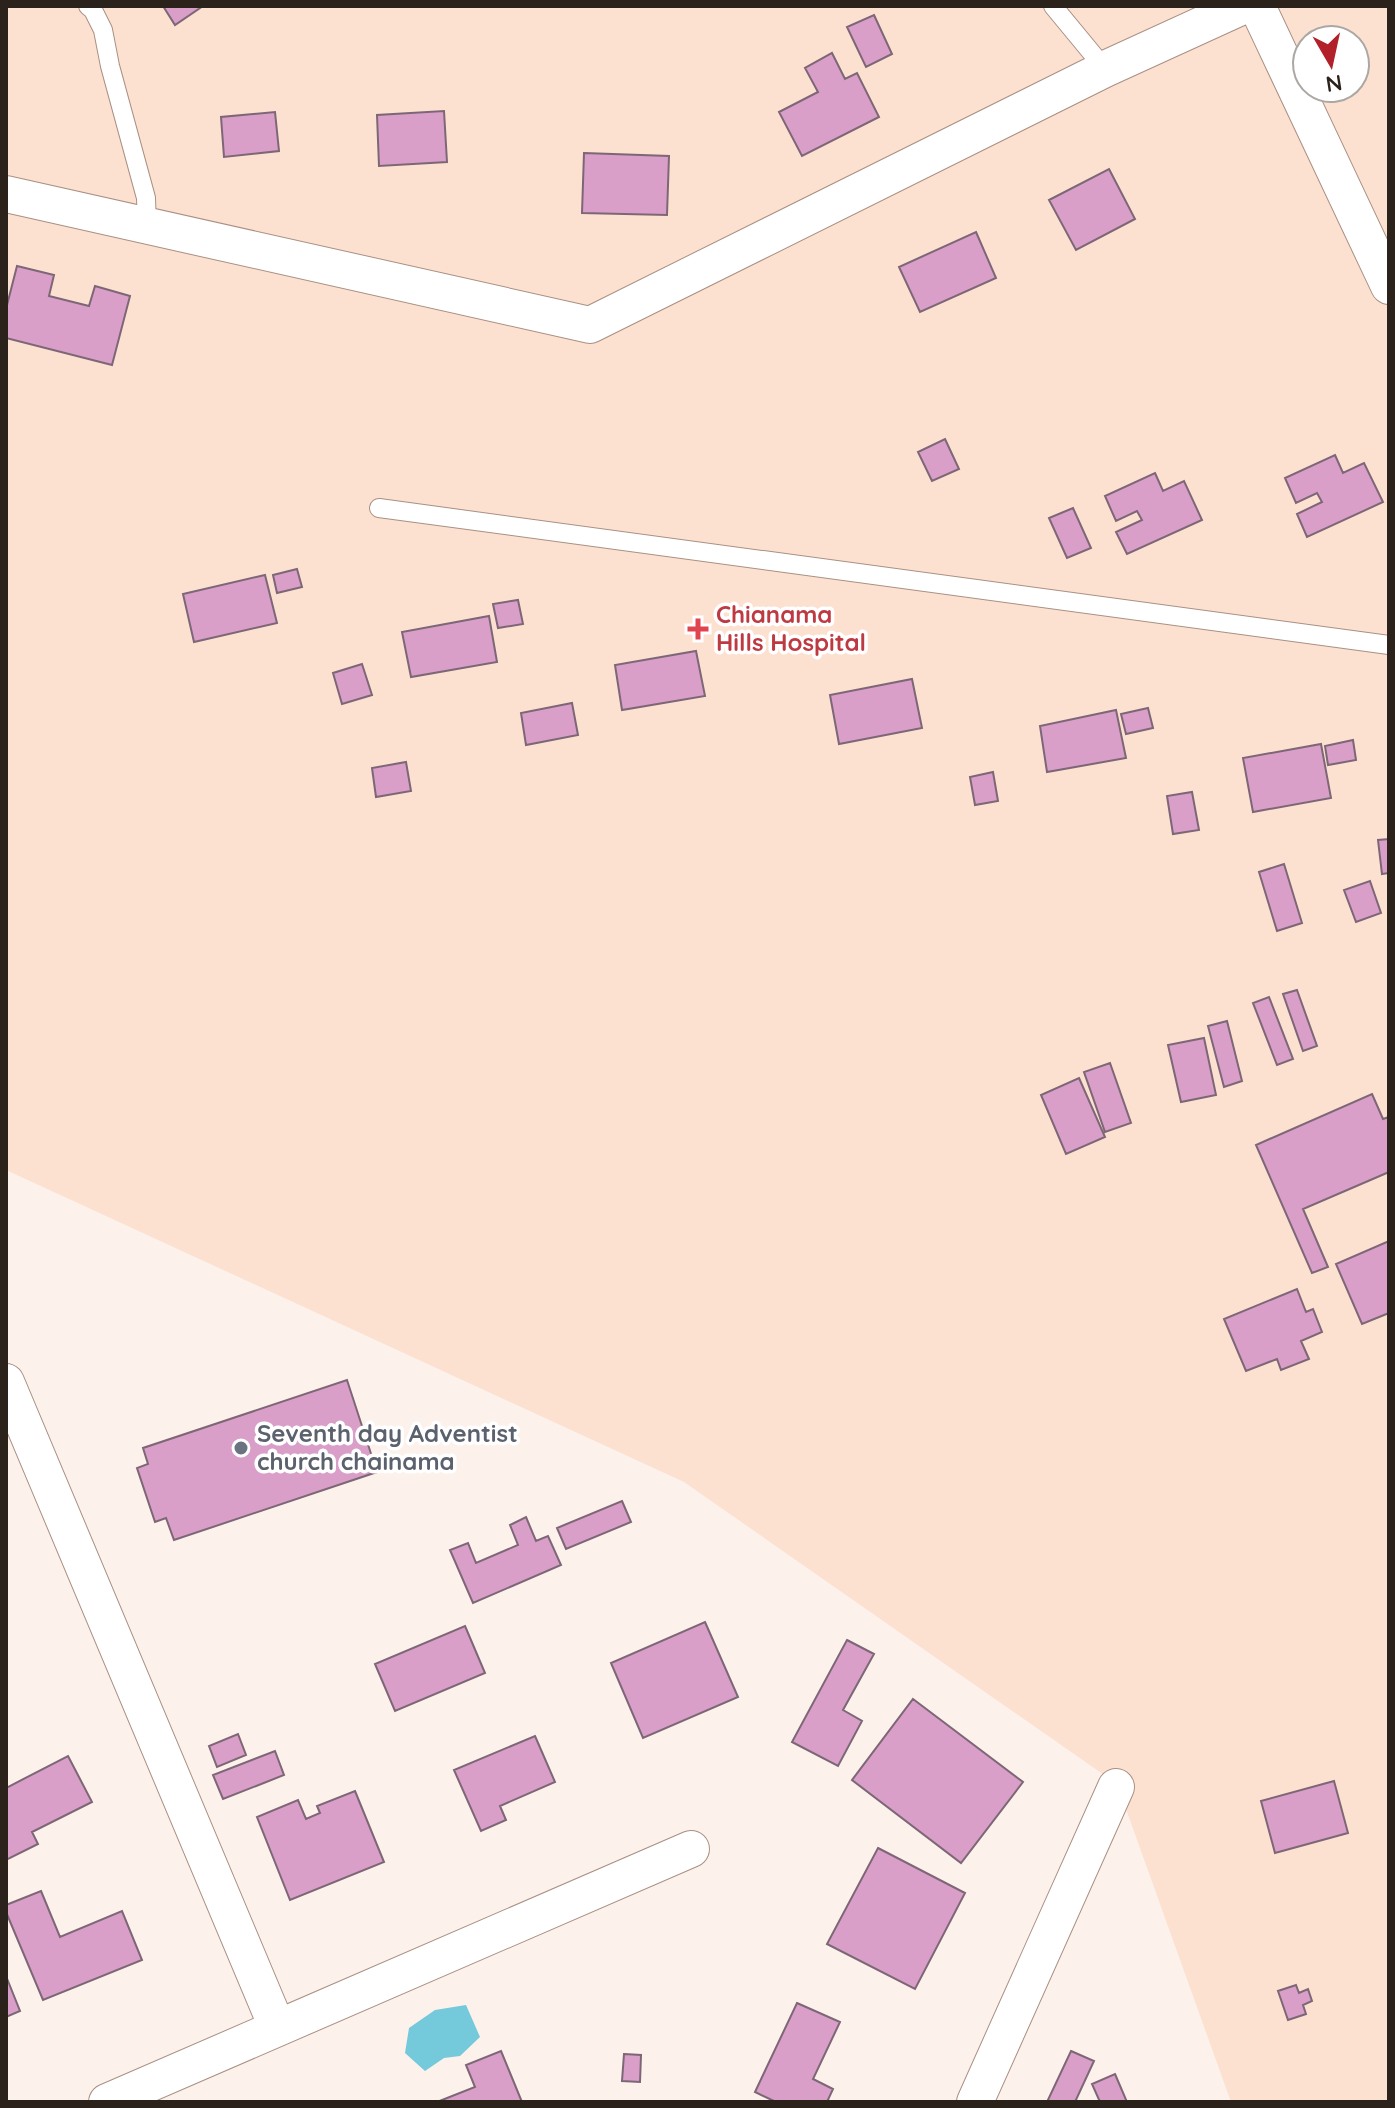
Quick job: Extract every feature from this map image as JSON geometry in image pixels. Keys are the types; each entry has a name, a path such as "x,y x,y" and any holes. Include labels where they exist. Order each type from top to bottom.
{"street":[{"path":"6,194 590,325 1105,69 1243,6"},
{"path":"1257,6 1389,286"},
{"path":"6,1382 277,2027"},
{"path":"975,2102 1116,1787"},
{"path":"107,2102 691,1849"}],"lane":[{"path":"88,6 103,30 146,198 147,226"},
{"path":"1053,6 1105,69"},
{"path":"379,508 1389,645"}],"shaded area":[{"name":"Chianama Hills Hospital","path":"6,6 1389,6 1389,2102 1231,2102 1117,1784 684,1482 6,1170"}],"water":[{"path":"466,2005 480,2037 460,2056 444,2058 425,2071 405,2053 409,2028 435,2010"}],"building":[{"path":"163,6 203,6 175,25"},
{"path":"874,15 892,54 866,67 847,27"},
{"path":"832,53 845,79 857,73 879,117 802,156 779,112 818,92 805,68"},
{"path":"444,111 447,162 379,166 377,115"},
{"path":"275,112 279,151 224,157 221,117"},
{"path":"584,153 669,156 667,215 582,213"},
{"path":"1109,169 1135,219 1076,250 1049,200"},
{"path":"976,232 996,278 920,312 899,267"},
{"path":"17,266 54,275 49,296 89,306 95,286 130,296 112,365 6,338 6,309"},
{"path":"945,439 959,469 932,481 918,452"},
{"path":"1335,455 1343,473 1364,463 1383,502 1307,537 1297,514 1322,502 1317,493 1296,503 1285,478"},
{"path":"1155,473 1163,491 1184,481 1202,520 1127,554 1116,532 1142,520 1137,511 1116,521 1105,496"},
{"path":"1073,508 1091,548 1067,558 1049,518"},
{"path":"297,569 302,587 277,593 273,575"},
{"path":"265,575 277,623 194,642 183,594"},
{"path":"518,600 523,624 498,628 493,604"},
{"path":"489,616 497,662 411,677 402,632"},
{"path":"696,651 705,696 622,710 615,665"},
{"path":"362,664 372,695 342,704 333,673"},
{"path":"912,679 922,728 839,744 830,695"},
{"path":"572,703 578,735 526,745 521,713"},
{"path":"1148,708 1153,728 1126,734 1121,714"},
{"path":"1116,710 1126,758 1047,772 1040,726"},
{"path":"1353,740 1356,760 1328,765 1325,746"},
{"path":"1321,744 1331,798 1253,812 1243,758"},
{"path":"406,762 411,791 376,797 372,768"},
{"path":"993,772 998,801 975,805 970,777"},
{"path":"1192,792 1199,830 1173,834 1167,796"},
{"path":"1389,839 1389,873 1382,874 1378,840"},
{"path":"1284,864 1302,923 1277,931 1259,872"},
{"path":"1370,881 1381,913 1356,922 1344,890"},
{"path":"1297,990 1317,1046 1303,1051 1283,994"},
{"path":"1269,997 1293,1059 1277,1065 1253,1003"},
{"path":"1227,1021 1242,1081 1224,1087 1208,1026"},
{"path":"1204,1038 1216,1095 1181,1102 1168,1045"},
{"path":"1110,1063 1131,1123 1105,1132 1084,1072"},
{"path":"1079,1078 1105,1137 1066,1154 1041,1095"},
{"path":"1372,1094 1383,1119 1389,1117 1389,1172 1303,1209 1328,1267 1312,1273 1256,1145"},
{"path":"1389,1241 1389,1313 1362,1324 1336,1264"},
{"path":"1297,1289 1306,1312 1313,1309 1322,1332 1301,1341 1309,1359 1281,1370 1277,1359 1246,1371 1224,1319"},
{"path":"347,1380 377,1472 174,1540 166,1518 155,1522 137,1468 148,1464 143,1448"},
{"path":"622,1501 631,1522 566,1549 557,1528"},
{"path":"526,1517 536,1541 548,1536 561,1565 473,1603 450,1550 468,1543 476,1563 518,1545 510,1525"},
{"path":"705,1622 738,1697 643,1738 611,1663"},
{"path":"465,1626 485,1673 395,1711 375,1664"},
{"path":"847,1640 874,1654 843,1710 862,1721 838,1766 792,1742"},
{"path":"913,1699 1023,1782 961,1863 852,1780"},
{"path":"238,1734 246,1755 217,1767 209,1746"},
{"path":"535,1736 555,1782 500,1806 506,1820 481,1831 454,1770"},
{"path":"275,1751 284,1775 223,1799 213,1775"},
{"path":"68,1756 92,1802 32,1832 38,1844 6,1860 6,1788"},
{"path":"1334,1781 1348,1833 1275,1853 1261,1801"},
{"path":"355,1791 384,1862 290,1900 257,1817 298,1800 306,1819 320,1813 317,1806"},
{"path":"878,1848 965,1893 915,1989 827,1944"},
{"path":"41,1891 60,1937 122,1911 142,1960 43,2000 6,1912 6,1905"},
{"path":"6,1976 20,2011 6,2017"},
{"path":"1296,1985 1299,1993 1308,1989 1312,2001 1303,2005 1306,2014 1288,2020 1278,1991"},
{"path":"797,2003 840,2022 813,2079 833,2089 827,2102 776,2102 755,2092"},
{"path":"501,2051 522,2102 437,2102 475,2087 466,2065"},
{"path":"1071,2051 1094,2061 1075,2102 1047,2102"},
{"path":"624,2054 641,2055 640,2082 622,2081"},
{"path":"1115,2074 1127,2102 1100,2102 1092,2084"}],"place":[{"name":"Chianama Hills Hospital","path":"698,629"},
{"name":"Seventh day Adventist church chainama","path":"241,1448"}]}
